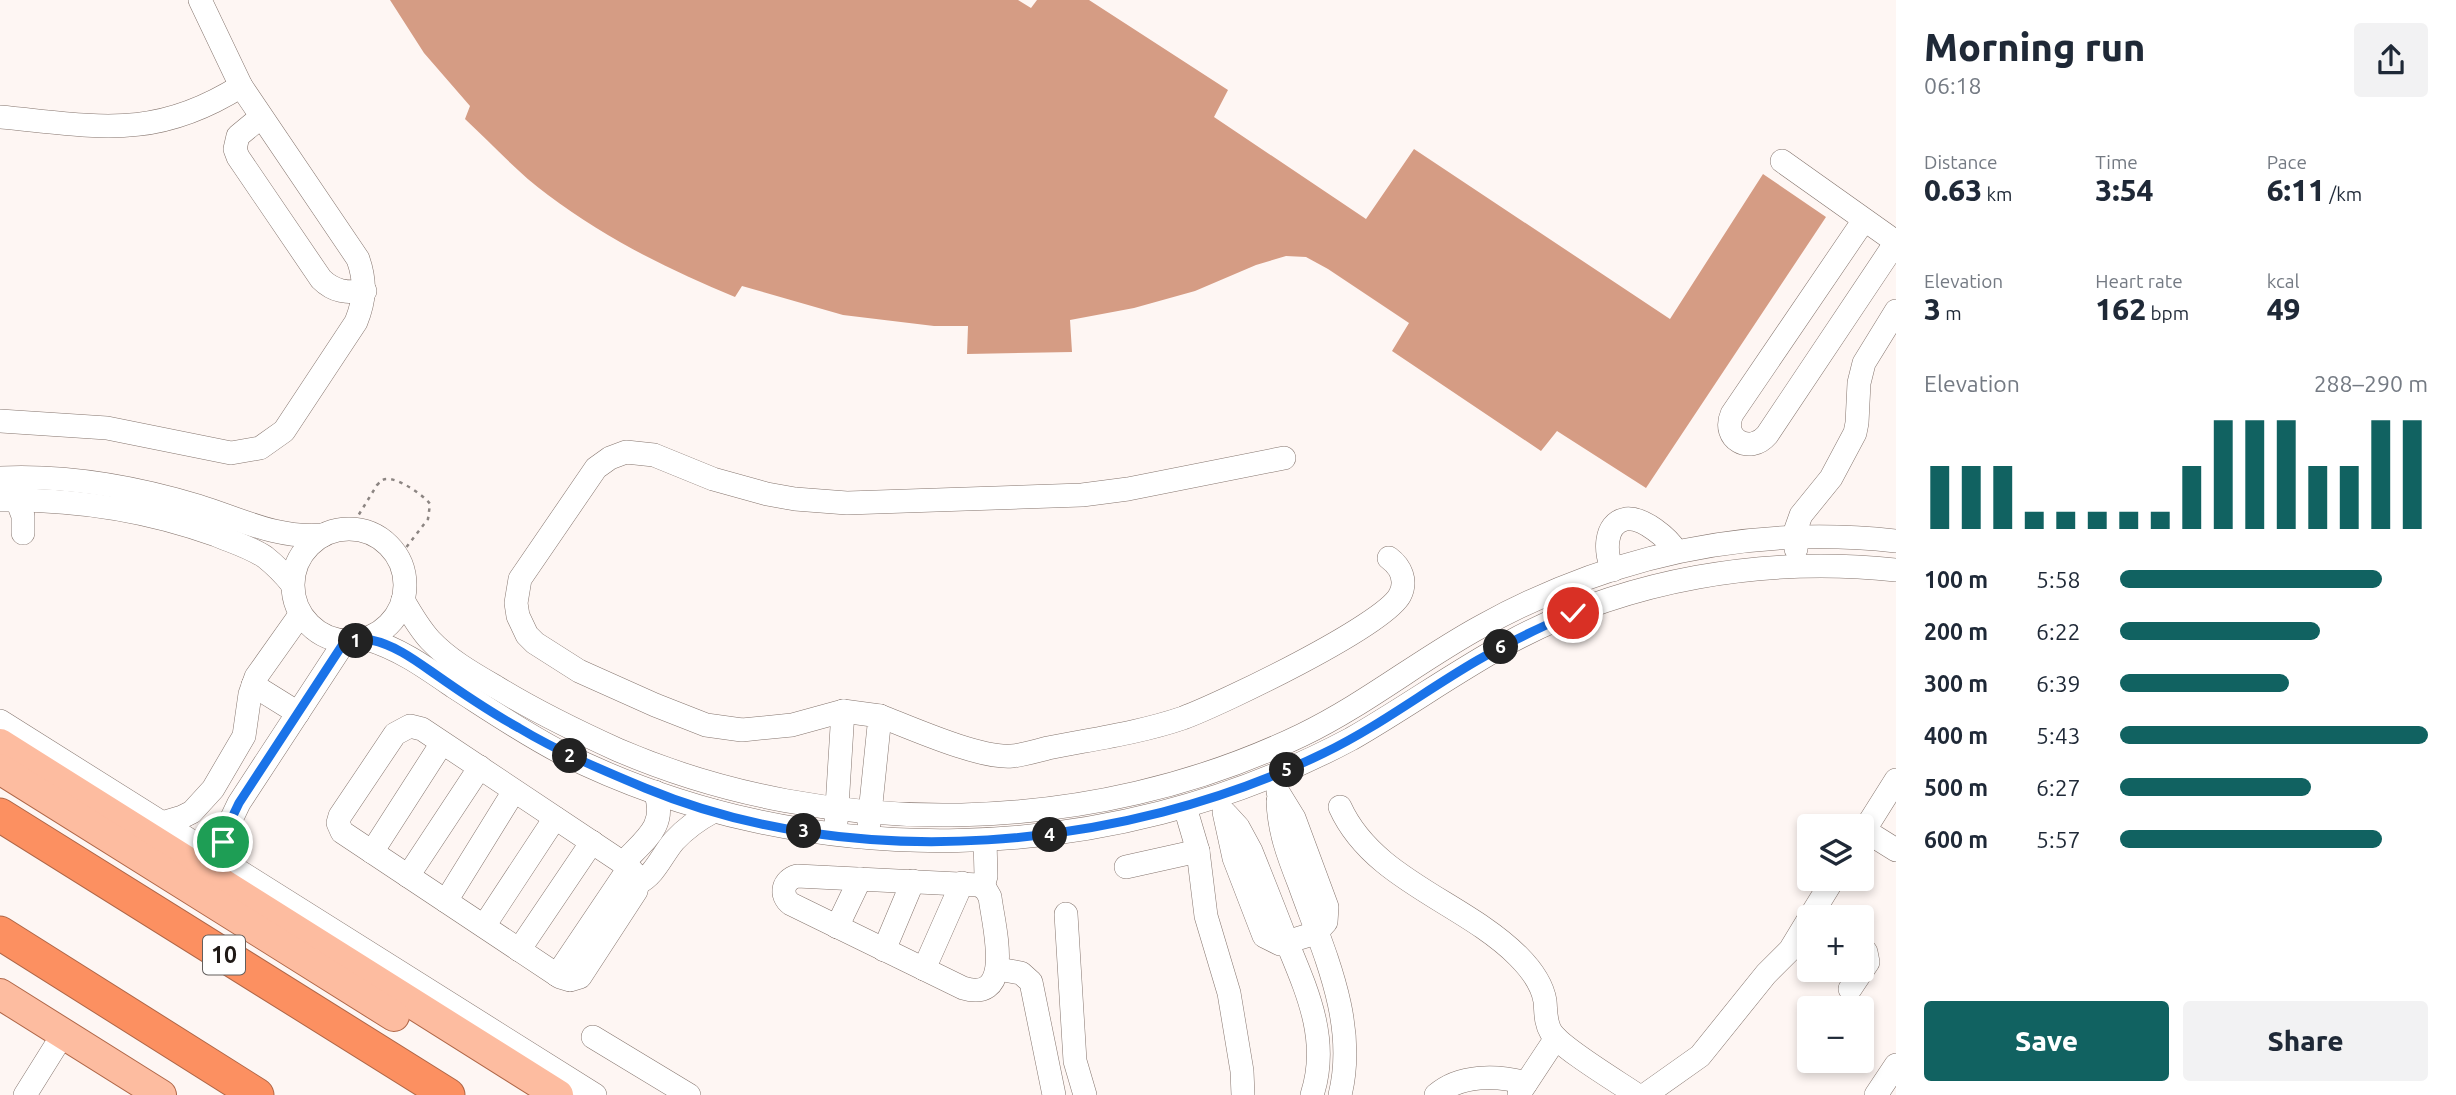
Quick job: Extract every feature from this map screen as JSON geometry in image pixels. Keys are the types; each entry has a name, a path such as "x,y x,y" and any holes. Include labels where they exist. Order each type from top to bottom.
{"highway":[{"name":"10","path":"0,815 448,1095"},
{"path":"0,933 257,1095"}],"main road":[{"path":"0,744 157,831 558,1095"},
{"path":"0,769 519,1095"},
{"path":"0,994 161,1095"},
{"path":"0,1012 132,1095"}],"street":[{"path":"0,421 107,428 231,453 260,448 273,441 292,419 356,323 365,291 363,274 354,251 241,86 200,0"},
{"path":"0,117 128,127 158,123 187,114 215,102 241,86"},
{"path":"261,117 237,135 235,149 238,157 321,279 327,285 343,292 365,291"},
{"path":"1782,161 1896,242 1767,435 1756,444 1737,441 1730,432 1732,414 1864,220"},
{"path":"1797,566 1796,536 1801,514 1830,478 1851,442 1857,423 1859,383 1864,363 1896,311"},
{"path":"1284,458 1128,489 1082,495 847,503 808,501 766,494 713,479 654,455 626,452 610,458 596,468 520,579 516,603 518,616 527,635 535,643 579,671 654,705 706,724 742,730 792,725 843,711 880,716 969,749 1009,757 1124,734 1177,720 1244,692 1348,636 1398,599 1402,574 1390,558"},
{"path":"0,478 73,481 135,490 197,505 256,526 301,537 350,529 365,531 378,537 398,558 404,572 405,586 403,600 390,624 356,640 298,713 233,814 220,860"},
{"path":"9,500 75,503 134,512 189,525 248,547 278,568 292,584"},
{"path":"9,500 23,516 29,533 42,501"},
{"path":"1613,570 1607,555 1608,540 1616,524 1625,520 1635,520 1660,533 1676,551"},
{"path":"248,547 256,526"},
{"path":"323,535 310,543 301,555 294,569 292,584 300,615 319,633 356,640 410,656 515,726 563,753 654,792 762,823 834,835 921,841 985,840 1094,828 1203,806 1279,783 1512,641 1573,613 1638,592 1741,570 1797,566 1896,570"},
{"path":"403,600 414,620 446,654 505,693 572,729 648,763 696,780 765,796 838,808 973,814 1027,811 1088,803 1186,779 1272,748 1338,715 1490,621 1542,597 1613,570 1676,551 1741,540 1796,536 1896,541"},
{"path":"157,831 191,812 214,789 244,736 253,685 300,615"},
{"path":"253,685 298,713"},
{"path":"834,835 843,711"},
{"path":"1338,715 1351,739"},
{"path":"867,838 880,716"},
{"path":"0,721 157,831 220,860 595,1095"},
{"path":"654,792 659,809 656,826 644,840 630,871 557,975 342,832 338,823 340,816 399,730 410,726 416,726 480,768 592,842 630,871 649,875 683,832 714,811"},
{"path":"372,852 442,743"},
{"path":"840,753 877,757"},
{"path":"408,876 480,768"},
{"path":"1186,779 1203,806 1245,838 1288,943 1316,1022 1319,1057 1312,1095"},
{"path":"1874,815 1896,780"},
{"path":"1279,783 1282,837 1340,1003 1344,1023 1345,1063 1340,1095"},
{"path":"446,901 514,791"},
{"path":"1088,803 1094,828"},
{"path":"1203,806 1198,851 1203,906 1229,993 1242,1071 1243,1095"},
{"path":"1340,807 1356,836 1377,857 1492,935 1518,956 1541,986 1547,1023 1556,1038 1636,1095"},
{"path":"484,926 555,818"},
{"path":"1874,838 1896,850"},
{"path":"644,840 663,856"},
{"path":"924,969 972,885 986,876 985,840"},
{"path":"519,950 592,842"},
{"path":"1126,867 1198,851"},
{"path":"797,876 972,885 990,898 998,969 992,983 978,990 963,988 837,927 787,902 783,893 785,884 797,876"},
{"path":"837,927 860,879"},
{"path":"884,950 913,881"},
{"path":"1066,914 1075,1061 1085,1095"},
{"path":"1288,943 1316,933"},
{"path":"1645,1095 1700,1056 1797,939"},
{"path":"998,969 1025,975 1031,982 1054,1095"},
{"path":"1850,989 1855,982"},
{"path":"593,1037 689,1095"},
{"path":"1436,1095 1453,1085 1485,1078 1510,1078 1522,1089 1556,1038"},
{"path":"25,1095 55,1047"},
{"path":"1876,1095 1896,1065"}],"path":[{"path":"350,529 377,485 383,480 393,479 423,495 429,504 430,514 398,558"}],"shaded area":[{"path":"390,0 1018,0 1031,8 1037,0 1089,0 1228,90 1214,117 1366,219 1414,149 1670,319 1763,174 1826,217 1646,488 1557,431 1541,451 1392,351 1409,323 1306,257 1286,256 1256,265 1195,291 1134,308 1070,320 1072,352 967,354 968,326 934,326 843,315 742,286 735,297 686,276 615,239 570,211 526,177 465,119 470,106 424,53"}],"route":[{"path":"223,842 239,803 345,641 367,639 385,644 418,661 515,726 563,753 654,792 726,815 798,830 867,838 985,840 1026,838 1094,828 1185,807 1247,786 1324,754 1383,721 1476,661 1573,613"}]}
